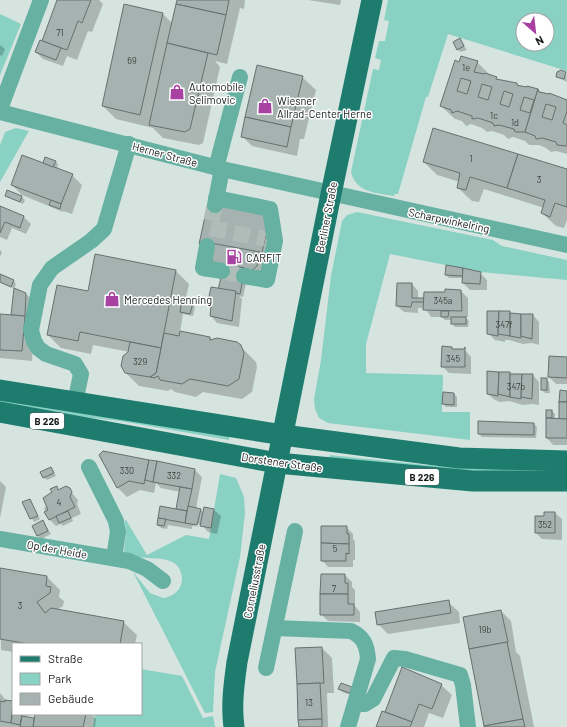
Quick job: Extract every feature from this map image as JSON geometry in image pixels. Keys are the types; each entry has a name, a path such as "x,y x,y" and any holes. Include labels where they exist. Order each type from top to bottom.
{"main road":[{"name":"Berliner Straße","path":"283,435 331,194 372,0"},
{"name":"B 226","path":"0,390 283,435 459,458 567,461"},
{"name":"Dorstener Straße","path":"0,412 277,463 473,481 567,481"},
{"name":"Corneliusstraße","path":"234,727 232,711 234,683 283,435"}],"street":[{"path":"0,109 41,0"},
{"path":"240,77 219,168 216,201 270,209 270,240 267,280 244,276"},
{"name":"Herner Straße","path":"0,112 219,168 331,194"},
{"path":"76,403 81,374 75,364 46,354 38,348 34,341 31,330 40,285 52,268 91,241 104,228 129,144"},
{"name":"Scharpwinkelring","path":"331,194 567,246"},
{"path":"207,246 202,268 222,271"},
{"path":"89,467 116,521 118,532 114,558"},
{"path":"266,668 295,531"},
{"name":"Op der Heide","path":"0,539 129,561 146,569 162,580"},
{"path":"275,628 351,631 358,634 364,641 368,650 368,659 348,727"},
{"path":"355,704 365,704 373,699 394,658 405,659 460,675 463,685 468,727"}],"green space":[{"path":"388,0 567,0 567,71 448,34 428,97 426,97 398,194 395,194 394,196 374,193 357,184 351,172 373,69 379,70 381,60 375,58 379,41 385,41 389,21 384,20"},
{"path":"0,14 21,24 0,75"},
{"path":"16,128 29,131 0,182 0,145 5,132"},
{"path":"357,212 493,240 502,246 567,260 567,280 481,272 390,254 366,344 366,373 443,375 442,412 470,412 470,440 328,423 319,418 315,409 314,399 321,360 331,276 342,221 347,215"},
{"path":"0,398 230,434 229,440 120,421 65,415 0,402"},
{"path":"330,455 426,465 567,469 494,472 328,461"},
{"path":"220,474 236,478 244,497 245,513 240,557 215,672 213,712 205,713 133,572 150,593 163,598 172,595 179,589 182,581 181,573 178,566 165,559 140,558 125,553 125,520 147,555 186,535 209,539"},
{"path":"142,669 182,676 203,718 213,716 215,727 93,727 95,715 142,715"}],"building":[{"path":"57,0 91,0 82,23 78,21 67,50 42,41"},
{"path":"177,0 229,0 226,15 176,4"},
{"path":"124,4 163,13 140,115 102,106"},
{"path":"176,4 226,15 217,55 167,43"},
{"path":"460,38 464,46 457,50 453,42"},
{"path":"40,40 61,48 56,60 35,52"},
{"path":"167,43 208,53 190,129 185,132 149,125"},
{"path":"461,56 478,61 474,72 485,73 497,77 496,79 538,89 525,132 515,132 514,129 499,125 494,126 493,123 478,118 472,119 472,116 457,111 452,113 451,110 440,106 455,60 459,62","holes":["461,78 471,81 467,94 457,91","482,84 492,87 488,100 478,97","504,91 513,94 509,107 500,104","524,97 534,100 530,113 520,110"]},
{"path":"257,65 303,76 291,127 245,117"},
{"path":"561,70 566,72 564,79 556,77 557,72"},
{"path":"538,89 539,92 549,93 567,100 567,111 563,123 567,125 567,146 557,145 556,142 542,138 536,139 535,136 525,132","holes":["546,104 556,107 552,120 542,117"]},
{"path":"245,117 291,127 287,147 241,137"},
{"path":"433,128 518,154 507,188 470,177 466,190 457,188 460,173 423,162"},
{"path":"518,154 567,169 567,207 555,203 550,217 541,213 545,200 507,188"},
{"path":"22,155 73,174 61,204 11,185"},
{"path":"45,157 56,161 53,167 43,163"},
{"path":"7,190 22,196 20,202 5,196"},
{"path":"51,200 61,204 60,209 49,205"},
{"path":"208,203 270,216 261,257 199,244"},
{"path":"0,206 24,216 20,228 5,222 0,233"},
{"name":"CARFIT","path":"211,243 260,252 257,266 252,270 212,262"},
{"name":"Mercedes Henning","path":"95,254 176,270 161,348 80,332 78,341 47,335 57,285 88,291"},
{"path":"224,264 245,268 240,294 218,290"},
{"path":"446,265 463,268 463,276 445,275"},
{"path":"463,268 481,272 480,284 462,283"},
{"path":"0,274 14,280 11,287 0,282"},
{"path":"397,283 412,283 412,298 424,298 424,302 412,302 411,307 396,306"},
{"path":"211,287 236,291 232,321 210,316 211,306 207,306"},
{"path":"14,288 26,293 25,316 11,315"},
{"path":"445,289 461,290 462,311 423,310 424,292 445,292"},
{"path":"182,301 193,303 190,314 180,312"},
{"path":"441,311 449,311 448,317 441,317"},
{"path":"487,311 499,311 498,336 487,334"},
{"path":"499,311 510,311 510,336 498,334"},
{"path":"510,313 521,314 521,338 510,336"},
{"path":"0,314 25,316 22,351 0,350"},
{"path":"521,314 533,314 532,339 521,336"},
{"path":"451,317 466,317 466,324 451,324"},
{"path":"180,331 210,337 210,340 217,338 237,342 241,345 244,353 239,379 228,386 190,379 182,384 160,380 158,376 154,378 150,377 156,373 164,333 179,336"},
{"path":"130,342 161,348 156,373 150,377 125,373 121,366 123,356 128,352"},
{"path":"442,346 452,347 452,349 464,349 465,347 465,367 441,367"},
{"path":"549,356 567,357 567,378 548,377"},
{"path":"487,371 499,372 498,396 487,394"},
{"path":"499,372 510,372 510,397 498,394"},
{"path":"510,374 522,374 521,399 510,397"},
{"path":"522,374 533,374 532,399 521,397"},
{"path":"541,378 547,378 547,390 541,390"},
{"path":"560,390 567,391 567,402 559,402"},
{"path":"443,392 454,393 454,405 442,404"},
{"path":"559,402 567,402 567,419 559,419"},
{"path":"546,410 552,410 552,418 546,418"},
{"path":"546,418 567,419 567,438 546,438"},
{"path":"478,421 534,423 534,435 478,434"},
{"path":"103,451 149,460 144,484 129,481 117,488 99,455"},
{"path":"149,460 157,461 153,482 145,480"},
{"path":"157,461 195,469 192,489 153,482"},
{"path":"51,467 54,473 43,478 40,472"},
{"path":"57,486 58,490 66,486 70,488 72,492 70,497 75,507 49,520 44,512 48,510 43,498 52,492 50,489"},
{"path":"180,487 192,489 187,511 176,509"},
{"path":"30,499 38,516 30,519 22,502"},
{"path":"160,506 187,511 185,523 158,518"},
{"path":"188,506 201,509 197,525 185,523"},
{"path":"204,507 214,509 211,528 200,526"},
{"path":"68,511 71,518 59,523 56,516"},
{"path":"544,512 555,512 555,533 535,533 535,516 544,516"},
{"path":"158,518 166,519 164,526 157,525"},
{"path":"43,520 48,531 37,536 32,526"},
{"path":"321,526 347,526 349,544 321,543"},
{"path":"321,543 349,544 349,554 346,553 346,561 321,561"},
{"path":"0,568 47,576 46,586 51,587 50,593 37,602 45,613 51,608 124,621 120,643 23,643 0,639"},
{"path":"321,574 345,574 345,583 348,583 348,594 320,594"},
{"path":"320,594 348,594 348,604 354,604 354,615 320,615"},
{"path":"449,600 451,613 377,625 375,612"},
{"path":"501,610 508,642 469,649 463,617"},
{"path":"507,642 523,719 484,726 469,649"},
{"path":"322,647 324,683 297,684 295,648"},
{"path":"402,667 442,684 432,709 419,704 412,722 385,712"},
{"path":"320,683 322,719 298,720 297,684"},
{"path":"341,683 352,687 350,693 338,689"},
{"path":"5,700 12,701 11,723 0,721 0,701 5,702"},
{"path":"382,711 412,722 410,727 376,727"},
{"path":"12,715 22,715 20,725 11,723"},
{"path":"35,715 86,715 83,727 33,727"},
{"path":"22,716 34,718 33,727 20,727"},
{"path":"322,719 322,727 299,727 298,720"},
{"path":"523,719 525,727 484,727 484,726"}],"tunnel":[{"path":"215,205 210,228 265,239"},
{"path":"222,271 244,276"}],"place":[{"name":"Automobile Selimovic","path":"177,92"},
{"name":"Wiesner Allrad-Center Herne","path":"265,106"},
{"name":"CARFIT","path":"234,257"},
{"name":"Mercedes Henning","path":"112,299"}]}
